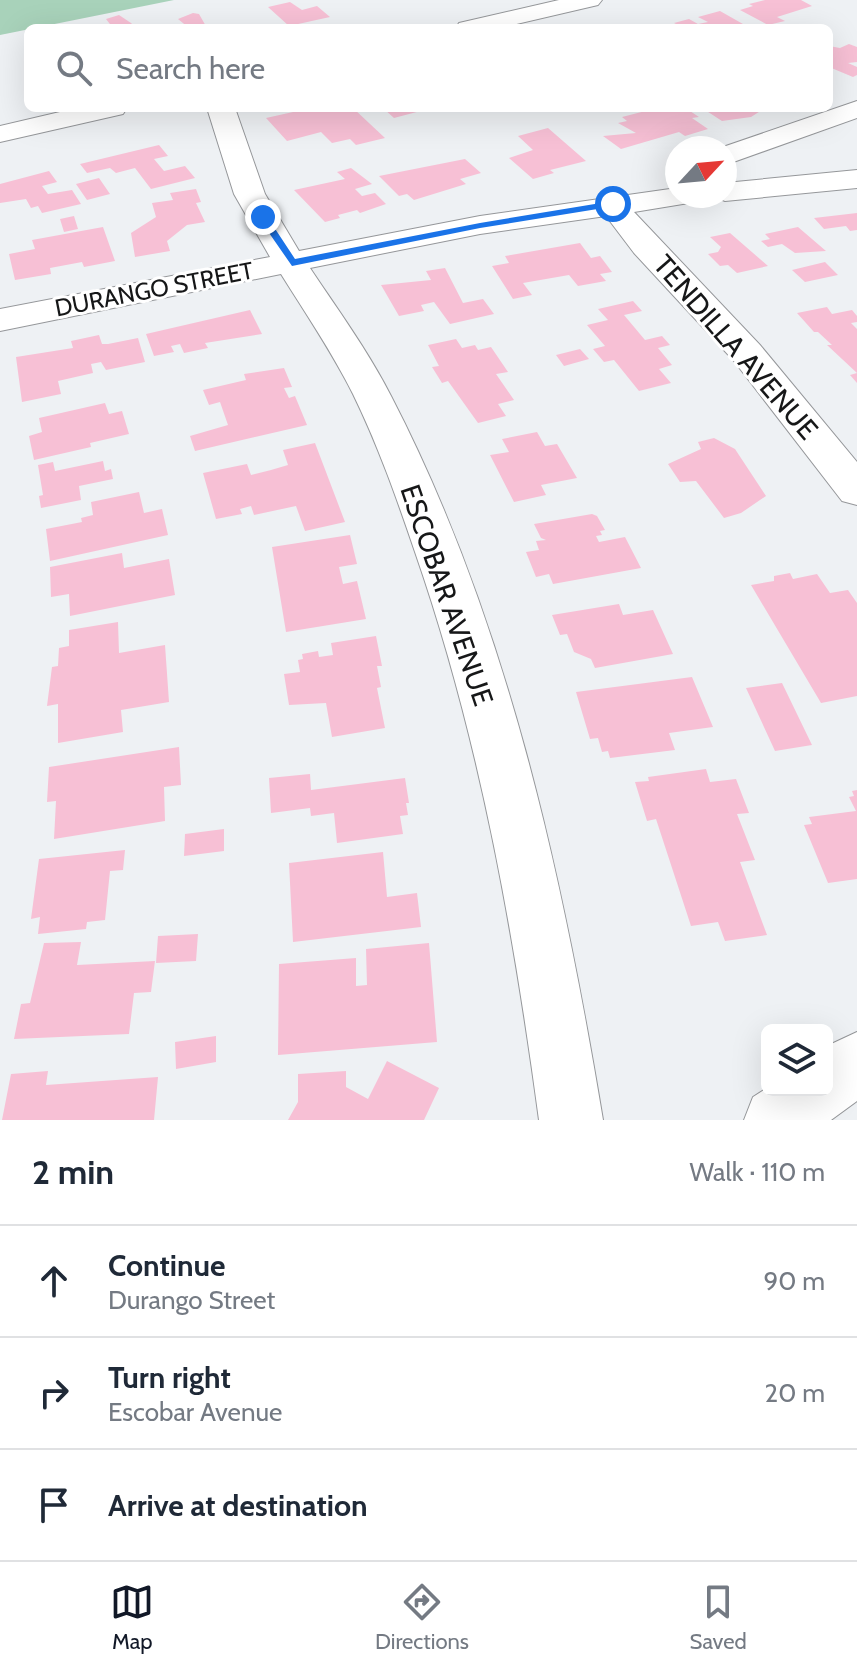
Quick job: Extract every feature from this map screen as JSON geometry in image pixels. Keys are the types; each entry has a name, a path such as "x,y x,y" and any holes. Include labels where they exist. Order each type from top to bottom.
{"street":[{"path":"485,24 590,0"},
{"path":"737,152 857,109"},
{"path":"0,134 96,112"},
{"name":"ESCOBAR AVENUE","path":"222,112 251,195 350,353 380,410 441,561 464,629 531,891 571,1120"},
{"path":"825,122 850,139"},
{"name":"DURANGO STREET","path":"0,320 480,225 613,204 623,191 665,175"},
{"path":"737,191 857,179"},
{"path":"613,204 665,198"},
{"name":"TENDILLA AVENUE","path":"613,204 626,226 703,304 774,385 857,491"},
{"path":"833,1080 857,1063"},
{"path":"776,1120 810,1096"}],"green space":[{"path":"0,0 174,0 55,24 24,24 24,30 0,35"}],"building":[{"path":"765,0 801,0 812,6 777,17 785,21 766,24 740,10 753,6 749,4"},
{"path":"290,2 302,10 317,6 330,17 287,24 268,7"},
{"path":"720,11 743,24 698,24 708,22 698,17"},
{"path":"199,14 205,24 184,24 178,19"},
{"path":"119,15 132,24 110,24 106,19"},
{"path":"689,19 698,24 674,23"},
{"path":"849,44 857,47 857,62 848,63 857,67 857,75 853,77 833,69 833,47 840,48"},
{"path":"293,112 357,112 385,138 356,145 350,139 332,143 321,132 287,141 266,118"},
{"path":"387,112 417,112 394,118"},
{"path":"641,112 692,112 699,117 692,118 708,129 685,136 679,132 621,149 603,136 636,133 618,123 627,121 622,117"},
{"path":"708,112 759,112 751,117 722,121"},
{"path":"548,128 586,161 550,170 554,173 533,179 509,158 533,150 518,136"},
{"path":"159,145 168,156 154,159 164,171 185,166 195,178 151,189 135,168 116,173 110,168 87,173 80,164"},
{"path":"465,159 481,173 460,179 466,184 414,200 407,194 399,196 379,176"},
{"path":"351,168 372,184 355,189 362,196 375,193 386,204 360,213 357,210 338,215 340,218 325,222 294,190 345,179 337,172"},
{"path":"49,171 57,182 42,186 48,194 72,190 81,204 42,213 38,206 31,208 26,199 0,203 0,184"},
{"path":"99,178 110,194 87,200 76,184"},
{"path":"196,189 201,202 196,203 205,222 187,225 167,241 170,251 135,257 131,233 156,217 152,203 173,200 170,193"},
{"path":"857,213 857,230 850,231 846,226 824,229 814,218"},
{"path":"74,216 78,229 64,232 60,219"},
{"path":"103,227 115,261 84,267 82,262 50,268 51,274 15,280 9,254 35,249 32,240"},
{"path":"798,227 826,251 795,253 782,244 768,247 761,241 770,239 765,234"},
{"path":"730,233 768,266 737,273 728,265 720,266 708,254 718,252 721,247 710,237"},
{"path":"580,243 591,258 600,256 612,272 600,274 606,281 578,286 569,275 523,283 532,295 513,299 492,266 509,263 505,256"},
{"path":"825,262 838,275 805,282 792,270"},
{"path":"445,268 463,303 483,299 494,314 450,324 434,302 421,305 424,311 399,316 381,285 431,280 426,271"},
{"path":"633,301 642,311 624,315 645,340 662,336 670,345 658,348 672,365 659,369 671,383 639,391 614,360 604,362 593,349 605,346 587,325 608,320 598,309"},
{"path":"827,307 832,314 852,310 857,316 857,322 851,323 857,329 857,373 797,313"},
{"path":"250,310 262,334 205,343 208,348 184,353 180,344 171,346 174,352 154,356 146,334"},
{"path":"99,335 102,344 138,338 145,362 106,370 101,362 91,364 93,373 58,381 61,394 22,402 16,357 73,348 71,341"},
{"path":"456,339 462,348 475,345 478,350 491,347 508,372 496,374 514,400 498,404 506,416 478,423 448,381 442,383 432,367 439,366 428,345"},
{"path":"580,349 589,359 564,366 556,355"},
{"path":"284,368 292,387 284,388 289,398 295,396 307,425 195,451 190,436 228,425 220,402 209,405 203,390 246,380 244,374"},
{"path":"105,403 109,414 122,411 129,434 90,443 91,447 34,460 29,436 42,432 39,418"},
{"path":"537,432 545,446 557,444 577,478 541,485 546,495 514,502 490,455 509,452 502,439"},
{"path":"714,438 735,449 766,496 741,513 724,518 696,481 680,482 668,464 701,449 698,442"},
{"path":"315,443 345,522 305,531 296,506 254,515 251,506 240,509 242,514 216,519 203,473 247,464 251,475 271,470 288,465 283,450"},
{"path":"103,461 105,471 111,469 113,479 79,486 81,500 41,508 39,496 43,495 38,465 53,462 55,471"},
{"path":"139,492 144,513 162,509 168,535 50,561 46,529 82,522 81,518 93,515 91,502"},
{"path":"592,514 597,516 605,530 600,531 602,535 596,536 599,542 625,537 641,568 553,584 549,574 536,577 526,552 539,550 536,541 546,540 541,538 534,524"},
{"path":"350,535 357,564 339,567 343,584 357,581 366,619 286,632 272,547"},
{"path":"122,553 124,568 169,559 175,595 70,616 69,594 51,597 50,567"},
{"path":"790,573 793,579 817,574 830,593 848,590 857,603 857,696 821,703 751,585 774,581 774,576"},
{"path":"619,604 623,615 653,610 673,654 595,668 591,659 574,652 567,634 560,635 552,615"},
{"path":"118,622 119,653 165,645 169,702 121,710 123,732 58,743 58,704 47,706 52,667 58,666 59,648 69,646 69,630"},
{"path":"376,636 382,666 377,666 381,687 377,688 385,728 332,737 326,703 289,705 284,674 300,672 298,660 303,659 302,654 318,651 319,657 333,655 331,643"},
{"path":"692,677 713,727 669,733 675,750 610,758 608,751 602,752 598,738 590,739 576,692"},
{"path":"782,683 812,745 775,751 746,688"},
{"path":"179,747 181,785 164,787 165,821 54,839 56,801 47,802 49,767"},
{"path":"706,769 710,782 736,779 749,813 737,814 755,860 740,862 767,935 725,941 718,922 691,926 656,819 647,821 635,782 649,781 648,777"},
{"path":"310,774 311,790 405,778 409,803 406,803 408,815 400,816 403,834 337,843 334,813 311,816 310,808 271,813 269,778"},
{"path":"857,790 857,879 828,883 804,825 812,824 809,817 856,811 849,797 854,796 852,791"},
{"path":"224,829 224,851 184,856 185,834"},
{"path":"125,850 123,870 110,871 105,920 87,922 86,929 38,934 40,917 31,919 39,859"},
{"path":"383,852 387,897 417,893 421,927 293,942 289,863"},
{"path":"198,934 196,961 156,963 158,936"},
{"path":"81,942 77,965 155,961 151,992 134,993 129,1034 14,1039 21,1004 30,1003 44,943"},
{"path":"429,943 437,1042 278,1055 279,964 356,958 356,986 367,985 366,949"},
{"path":"216,1036 216,1062 176,1069 175,1042"},
{"path":"387,1061 439,1088 424,1120 288,1120 298,1102 298,1074 346,1071 346,1087 368,1099"},
{"path":"48,1071 46,1085 158,1077 154,1120 2,1120 11,1074"}],"route":[{"path":"263,217 292,263 480,225 613,204"}]}
